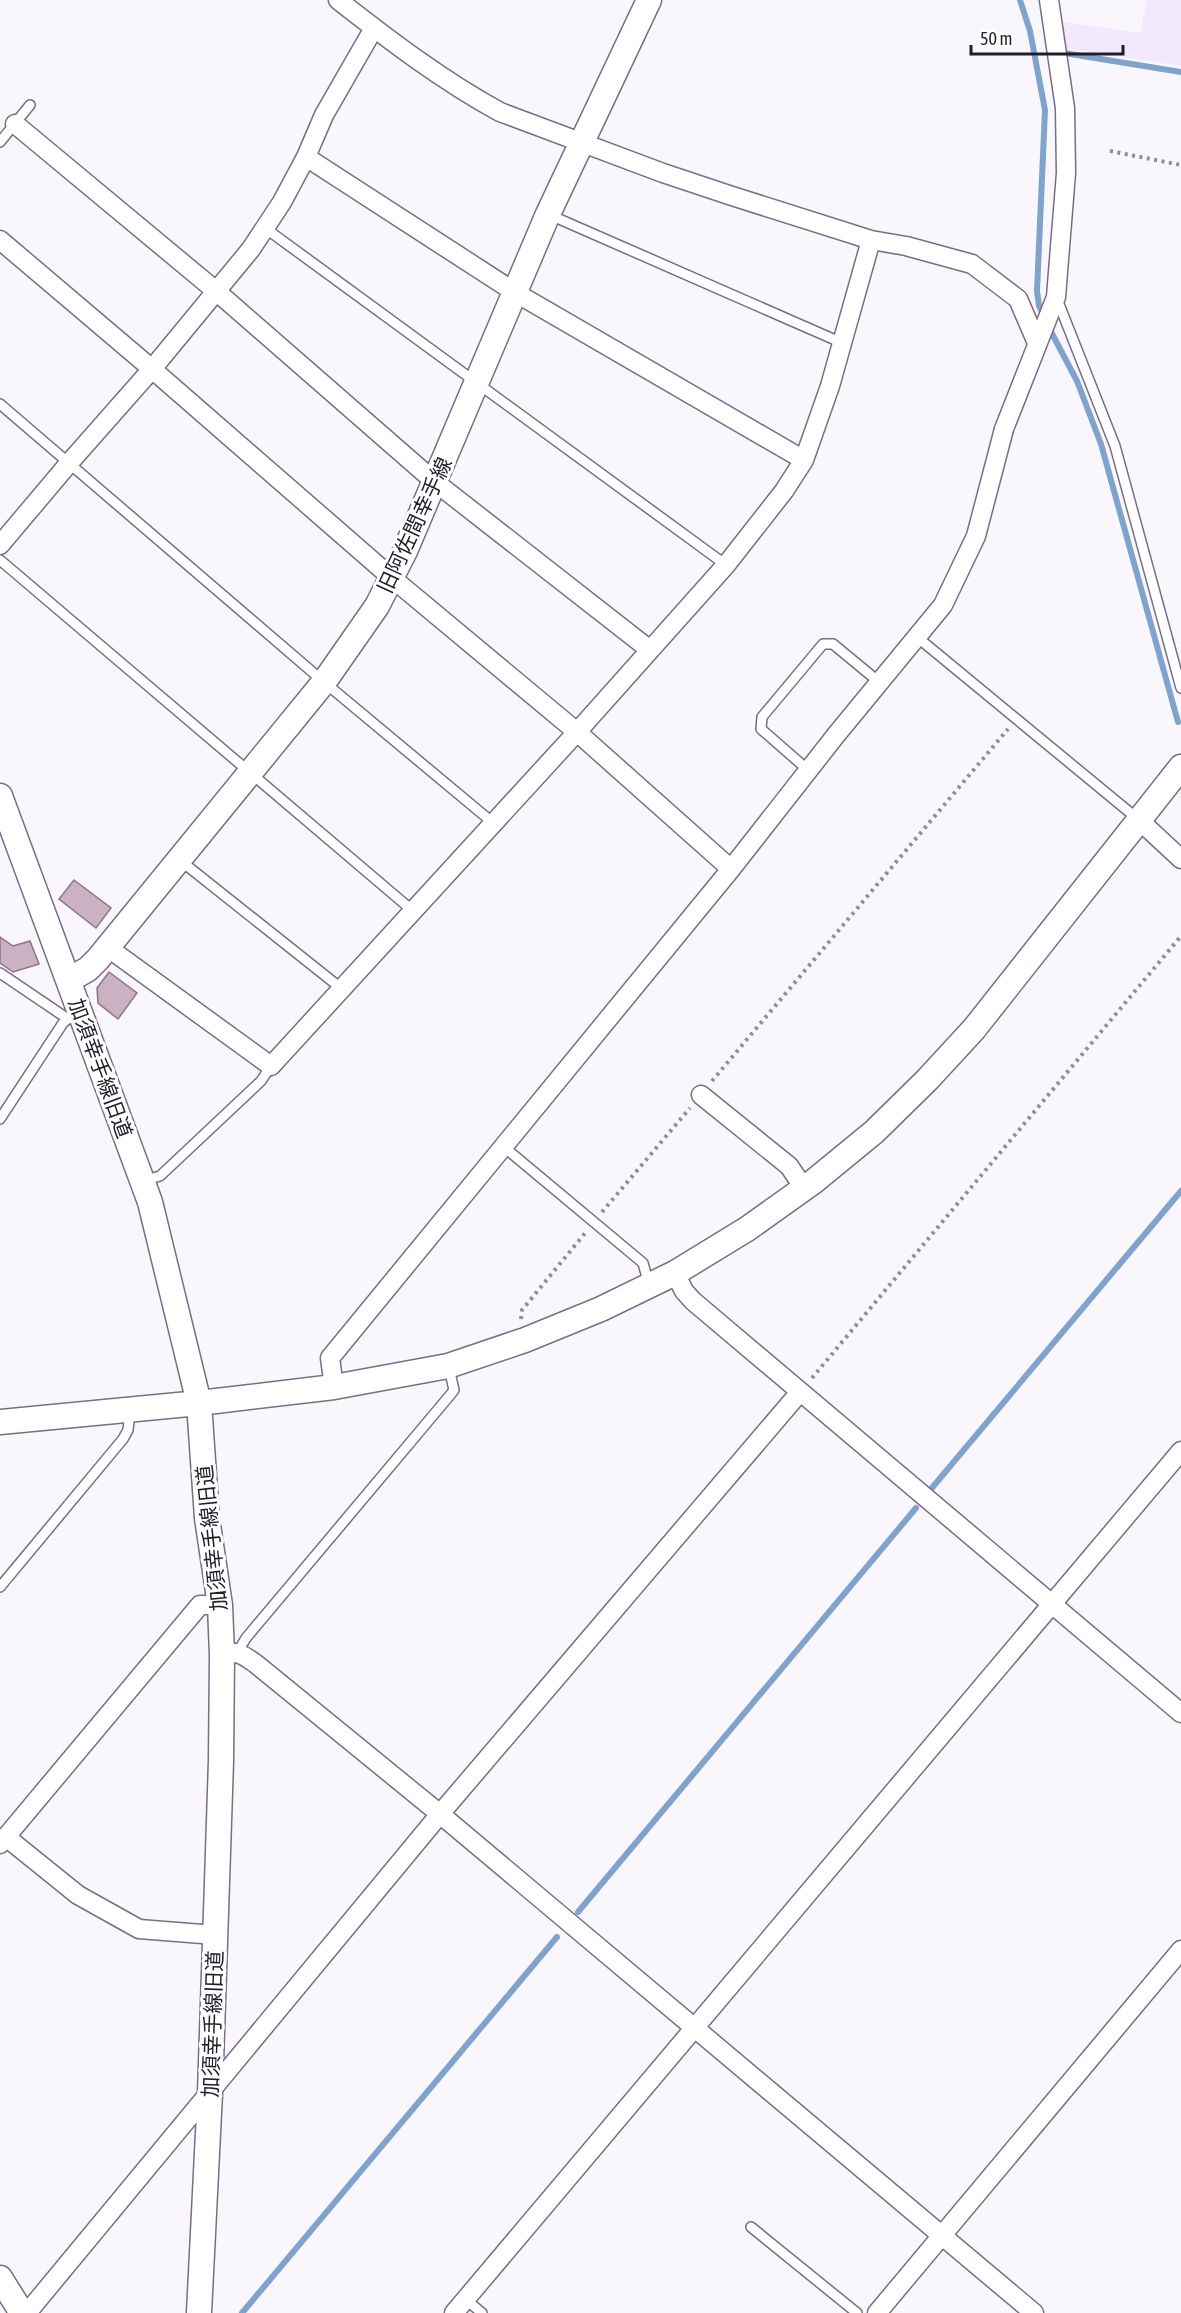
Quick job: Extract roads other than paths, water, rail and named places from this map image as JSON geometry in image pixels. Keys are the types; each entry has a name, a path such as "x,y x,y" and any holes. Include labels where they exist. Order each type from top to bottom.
{"street":[{"path":"338,0 374,28 475,98 525,122 581,140 663,173 871,240 906,246 972,264 1018,299 1039,339"},
{"name":"旧阿佐間幸手線","path":"69,980 88,969 107,947 324,682 355,640 392,578 548,214 649,0"},
{"path":"334,1387 330,1358 731,869 808,770 943,605 976,536 1004,429 1054,303 1066,173 1065,108 1049,0"},
{"path":"0,546 152,369 265,228 282,202 306,157 324,115 374,28"},
{"path":"15,124 216,291 435,482 650,650"},
{"path":"306,157 516,293 804,460"},
{"path":"0,240 392,578 577,732 731,869"},
{"path":"107,947 271,1066 492,822 577,732 726,565 804,460 830,386 840,342 871,240"},
{"path":"0,1422 199,1403 334,1387 448,1366 525,1340 601,1309 675,1273 747,1229 804,1188 874,1132 974,1029 1181,767"},
{"name":"加須幸手線旧道","path":"0,796 69,980 74,1016 142,1181 166,1262 199,1403 207,1518 229,1654 221,1761 210,2093 199,2313"},
{"path":"1139,820 1181,859"},
{"path":"701,1095 789,1166 804,1188"},
{"path":"675,1273 684,1291 693,1301 1181,1713"},
{"path":"27,2313 440,1814 800,1392"},
{"path":"459,2306 1181,1450"},
{"path":"215,1935 139,1929 78,1895 3,1840 200,1605 220,1605"},
{"path":"229,1654 243,1654 440,1814 1034,2313"},
{"path":"877,2313 1181,1950"},
{"path":"0,2278 22,2313"}],"lane":[{"path":"0,142 30,105"},
{"path":"548,214 840,342"},
{"path":"265,228 726,565"},
{"path":"1054,303 1115,446 1181,688"},
{"path":"0,404 324,682 492,822"},
{"path":"0,560 413,911"},
{"path":"917,637 1139,820"},
{"path":"808,770 761,729 762,717 823,644 832,644 879,682"},
{"path":"179,859 342,989"},
{"path":"0,973 74,1016 0,1119"},
{"path":"142,1181 159,1176 176,1162 261,1081 271,1066"},
{"path":"504,1147 643,1263 649,1286"},
{"path":"229,1654 246,1638 451,1394 454,1389 448,1366"},
{"path":"0,1587 123,1439 128,1430 130,1410"},
{"path":"751,2227 857,2313"},
{"path":"459,2306 482,2313"}],"waterway":[{"path":"1020,0 1030,31 1045,110 1037,291 1039,306 1044,316"},
{"path":"1064,53 1181,72"},
{"path":"1049,328 1077,381 1101,444 1178,722"},
{"path":"931,1489 1181,1191"},
{"path":"578,1912 916,1508"},
{"path":"242,2313 557,1937"}]}
